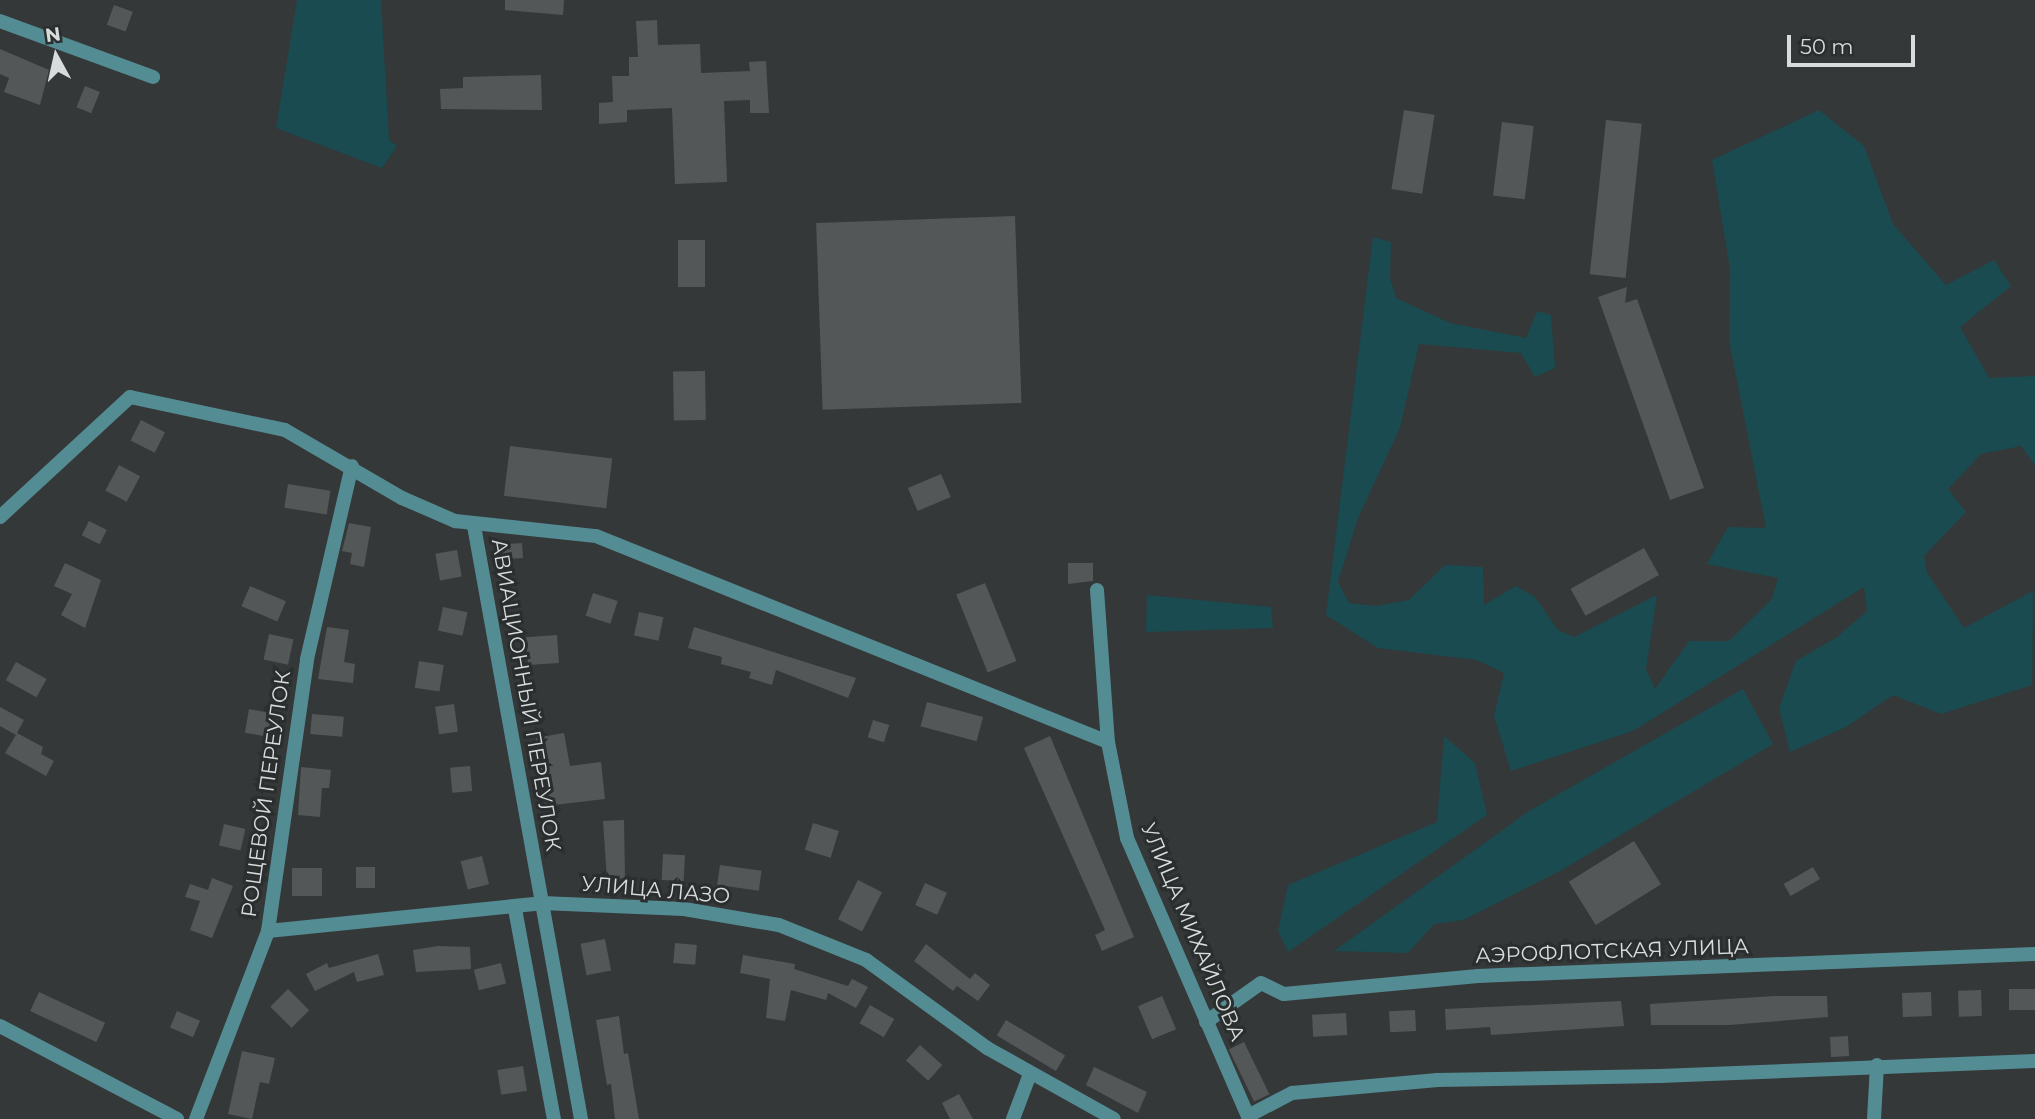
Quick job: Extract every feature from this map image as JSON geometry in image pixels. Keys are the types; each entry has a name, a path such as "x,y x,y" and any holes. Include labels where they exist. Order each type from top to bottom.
{"street":[{"path":"0,21 153,77"},
{"path":"0,517 130,397 285,430 352,466 402,498 474,526 596,536 1108,742"},
{"name":"РОЩЕВОЙ ПЕРЕУЛОК","path":"196,1119 268,931 307,659 352,466"},
{"name":"АВИАЦИОННЫЙ ПЕРЕУЛОК","path":"474,526 581,1119"},
{"name":"УЛИЦА МИХАЙЛОВА","path":"1097,590 1108,742 1128,838 1249,1118"},
{"name":"УЛИЦА ЛАЗО","path":"268,931 515,909 542,903 684,909 779,925 866,960 1030,1074 1114,1119"},
{"path":"515,909 554,1119"},
{"name":"АЭРОФЛОТСКАЯ УЛИЦА","path":"1206,1022 1261,983 1284,994 1478,976 2035,954"},
{"path":"0,1026 177,1119"},
{"path":"1249,1118 1292,1093 1437,1080 1660,1076 1877,1065 2035,1061"},
{"path":"1874,1119 1877,1065"},
{"path":"1013,1119 1030,1074"}],"shaded area":[{"path":"297,0 381,0 389,140 397,146 382,168 276,128"},
{"path":"1819,110 1864,146 1893,224 1946,285 1994,260 2011,286 1960,327 1989,378 2035,376 2035,465 2021,446 1981,454 1948,489 1966,512 1924,556 1927,573 1964,628 2033,591 2032,685 1941,714 1893,695 1846,727 1790,752 1779,708 1796,661 1837,637 1867,611 1864,587 1633,731 1511,771 1494,716 1504,673 1477,660 1378,648 1326,615 1373,237 1391,242 1390,278 1396,298 1450,323 1526,338 1537,311 1551,315 1555,368 1535,377 1521,353 1419,344 1400,428 1358,518 1338,582 1349,603 1376,606 1409,600 1445,565 1483,567 1484,605 1516,586 1535,597 1558,630 1574,637 1657,595 1646,669 1655,689 1689,641 1729,641 1772,599 1778,578 1707,564 1728,527 1766,528 1729,340 1730,269 1712,160"},
{"path":"1147,595 1271,607 1273,628 1146,632"},
{"path":"1743,689 1773,744 1562,870 1463,920 1434,924 1408,953 1334,951 1529,811"},
{"path":"1444,736 1475,763 1487,815 1288,952 1278,931 1288,885 1437,822"}],"building":[{"path":"505,0 564,0 563,15 505,10"},
{"path":"114,5 133,12 126,32 107,25"},
{"path":"657,20 658,45 700,44 701,73 750,71 749,62 766,61 769,113 750,113 750,100 724,101 727,182 675,184 672,108 627,110 627,122 599,124 599,103 613,102 612,76 629,76 629,57 638,57 636,21"},
{"path":"0,49 49,70 40,105 4,92 9,78 0,74"},
{"path":"541,75 542,110 441,109 440,89 463,88 463,77"},
{"path":"85,86 100,92 91,113 76,107"},
{"path":"1404,110 1435,115 1422,194 1391,189"},
{"path":"1606,120 1642,124 1626,278 1590,274"},
{"path":"1502,122 1534,126 1525,199 1493,195"},
{"path":"1015,216 1022,403 823,410 816,223"},
{"path":"678,240 705,240 705,287 678,287"},
{"path":"1627,287 1625,303 1637,299 1704,488 1670,500 1598,297"},
{"path":"705,371 706,420 674,421 673,372"},
{"path":"141,420 165,432 155,453 131,440"},
{"path":"510,446 612,459 606,508 504,496"},
{"path":"119,465 140,476 127,502 105,491"},
{"path":"941,474 951,497 918,511 908,488"},
{"path":"288,484 330,491 327,514 284,508"},
{"path":"89,521 107,530 100,544 82,535"},
{"path":"349,523 371,527 364,567 350,564 352,553 342,551"},
{"path":"522,543 523,558 503,559 502,544"},
{"path":"1644,548 1659,575 1586,616 1571,589"},
{"path":"457,550 462,577 440,580 435,554"},
{"path":"65,563 101,580 85,628 61,615 72,594 54,586"},
{"path":"1068,563 1093,563 1093,581 1068,584"},
{"path":"985,583 1016,661 988,672 956,595"},
{"path":"250,586 286,601 277,621 241,606"},
{"path":"593,593 618,601 610,624 586,616"},
{"path":"443,607 467,612 462,636 438,630"},
{"path":"639,612 663,617 658,641 634,635"},
{"path":"327,627 349,630 344,662 355,664 353,683 318,679"},
{"path":"694,627 856,678 848,698 776,670 772,685 749,678 751,672 721,664 722,657 688,648"},
{"path":"269,634 293,639 288,665 264,659"},
{"path":"557,635 559,663 528,665 526,637"},
{"path":"419,661 444,665 439,692 415,688"},
{"path":"16,662 47,679 36,697 6,680"},
{"path":"927,702 983,717 977,741 921,726"},
{"path":"454,704 458,732 439,734 435,707"},
{"path":"0,707 24,720 17,733 43,747 41,754 54,761 46,776 5,753 16,735 0,726"},
{"path":"249,709 272,713 267,737 245,733"},
{"path":"312,714 344,717 342,737 310,734"},
{"path":"873,720 889,725 884,742 868,737"},
{"path":"564,733 570,766 601,762 605,799 545,806 536,738"},
{"path":"1050,736 1134,937 1102,951 1095,935 1105,930 1024,748"},
{"path":"470,766 472,791 452,793 450,768"},
{"path":"301,767 331,770 329,788 322,788 320,817 298,815"},
{"path":"624,820 625,878 607,880 603,821"},
{"path":"813,823 839,831 831,858 805,850"},
{"path":"224,824 245,829 240,850 219,845"},
{"path":"1634,841 1661,884 1596,925 1569,882"},
{"path":"663,854 685,855 684,881 662,880"},
{"path":"482,856 489,884 468,889 461,861"},
{"path":"720,865 762,871 759,891 717,885"},
{"path":"356,867 375,867 375,888 356,888"},
{"path":"1813,867 1820,879 1791,896 1784,884"},
{"path":"292,868 322,868 322,896 292,896"},
{"path":"212,878 233,886 212,938 190,930 200,901 185,897 190,884 208,890"},
{"path":"858,880 882,892 862,931 838,919"},
{"path":"925,883 947,893 937,915 915,905"},
{"path":"605,939 611,970 587,975 580,944"},
{"path":"675,943 697,945 695,965 673,963"},
{"path":"926,944 970,979 975,973 990,985 978,1001 957,986 953,991 914,961"},
{"path":"438,946 470,947 471,969 416,972 413,950"},
{"path":"378,954 384,975 357,982 354,972 315,991 306,974 327,963 329,968"},
{"path":"743,955 795,964 794,969 848,986 852,979 868,987 856,1008 828,993 826,1000 791,990 785,1021 766,1018 770,979 740,973"},
{"path":"501,963 506,983 479,990 474,970"},
{"path":"288,989 309,1010 292,1028 270,1007"},
{"path":"2009,989 2035,989 2035,1010 2009,1010"},
{"path":"1981,990 1982,1016 1959,1017 1958,991"},
{"path":"39,992 105,1023 96,1042 30,1011"},
{"path":"1931,992 1932,1016 1903,1017 1902,993"},
{"path":"1162,996 1176,1029 1152,1039 1138,1006"},
{"path":"1775,996 1827,996 1828,1017 1729,1025 1651,1025 1650,1004"},
{"path":"1621,1001 1624,1026 1491,1035 1490,1027 1446,1030 1445,1009"},
{"path":"870,1005 894,1019 884,1037 860,1023"},
{"path":"1415,1010 1416,1031 1390,1032 1389,1011"},
{"path":"177,1011 200,1021 193,1037 170,1028"},
{"path":"1346,1013 1347,1035 1313,1037 1312,1015"},
{"path":"619,1016 624,1054 628,1053 639,1119 615,1119 611,1084 607,1085 596,1020"},
{"path":"1006,1020 1065,1056 1056,1071 997,1035"},
{"path":"1848,1036 1849,1056 1831,1057 1830,1037"},
{"path":"1244,1042 1269,1094 1254,1102 1229,1049"},
{"path":"920,1045 942,1065 928,1081 906,1061"},
{"path":"242,1051 275,1058 269,1084 260,1082 252,1119 228,1114"},
{"path":"523,1066 527,1091 501,1095 497,1070"},
{"path":"1094,1067 1147,1092 1138,1113 1086,1085"},
{"path":"959,1094 973,1119 950,1119 942,1103"}]}
